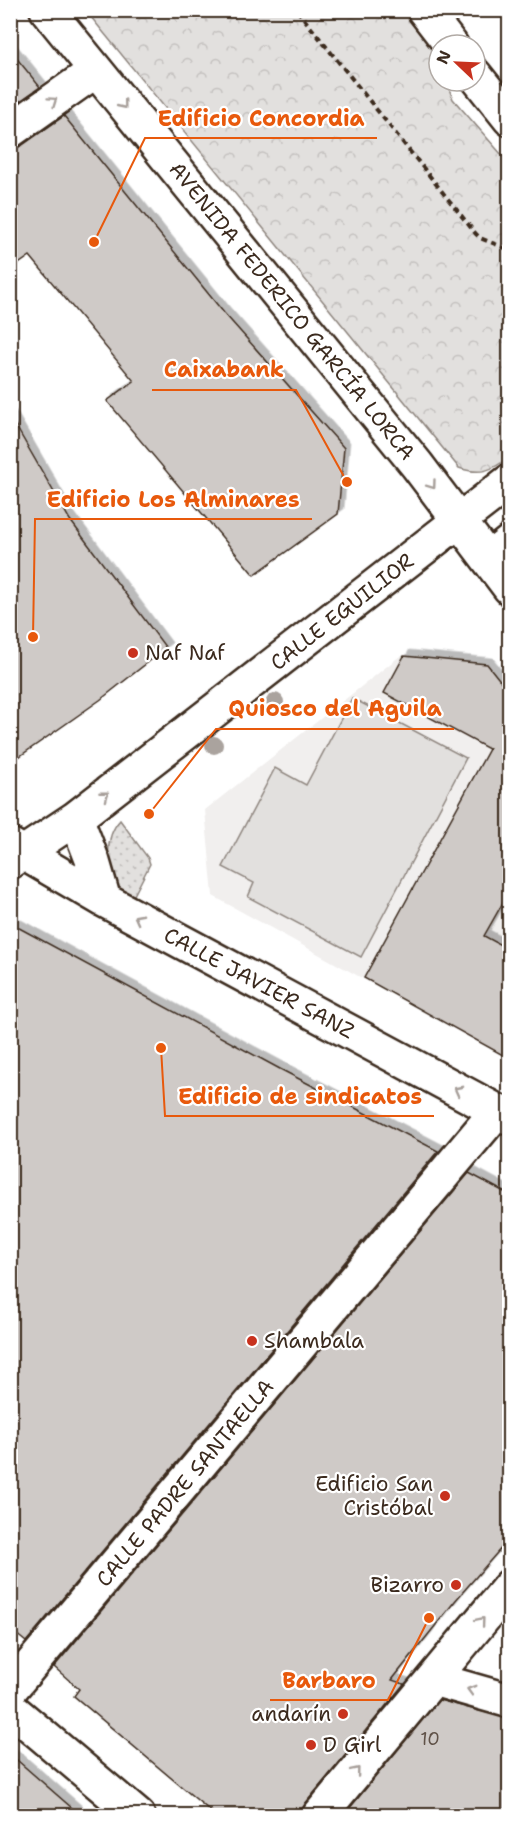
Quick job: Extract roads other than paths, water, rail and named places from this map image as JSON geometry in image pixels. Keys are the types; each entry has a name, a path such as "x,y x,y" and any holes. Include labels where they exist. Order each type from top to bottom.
{"street":[{"name":"AVENIDA FEDERICO GARCÍA LORCA","path":"47,10 417,465 458,521 498,548 510,588"},
{"path":"424,10 442,33"},
{"path":"10,131 95,71"},
{"path":"487,90 510,119"},
{"name":"CALLE EGUILIOR","path":"15,854 76,818 510,481"},
{"path":"76,818 93,861 104,900"},
{"name":"CALLE JAVIER SANZ","path":"15,854 503,1115"},
{"name":"CALLE PADRE SANTAELLA","path":"10,1690 503,1115"},
{"path":"319,1815 510,1586"},
{"path":"433,1679 510,1701"},
{"path":"10,1708 138,1815"}],"place":[{"name":"Edificio Concordia","path":"94,242"},
{"name":"Caixabank","path":"347,482"},
{"name":"Edificio Los Alminares","path":"33,637"},
{"name":"Naf Naf","path":"133,653"},
{"name":"Quiosco del Aguila","path":"149,814"},
{"name":"Edificio de sindicatos","path":"161,1048"},
{"name":"Shambala","path":"252,1341"},
{"name":"Edificio San Cristóbal","path":"445,1496"},
{"name":"Bizarro","path":"456,1585"},
{"name":"Barbaro","path":"429,1618"},
{"name":"andarín","path":"343,1714"},
{"name":"D Girl","path":"311,1745"}]}
